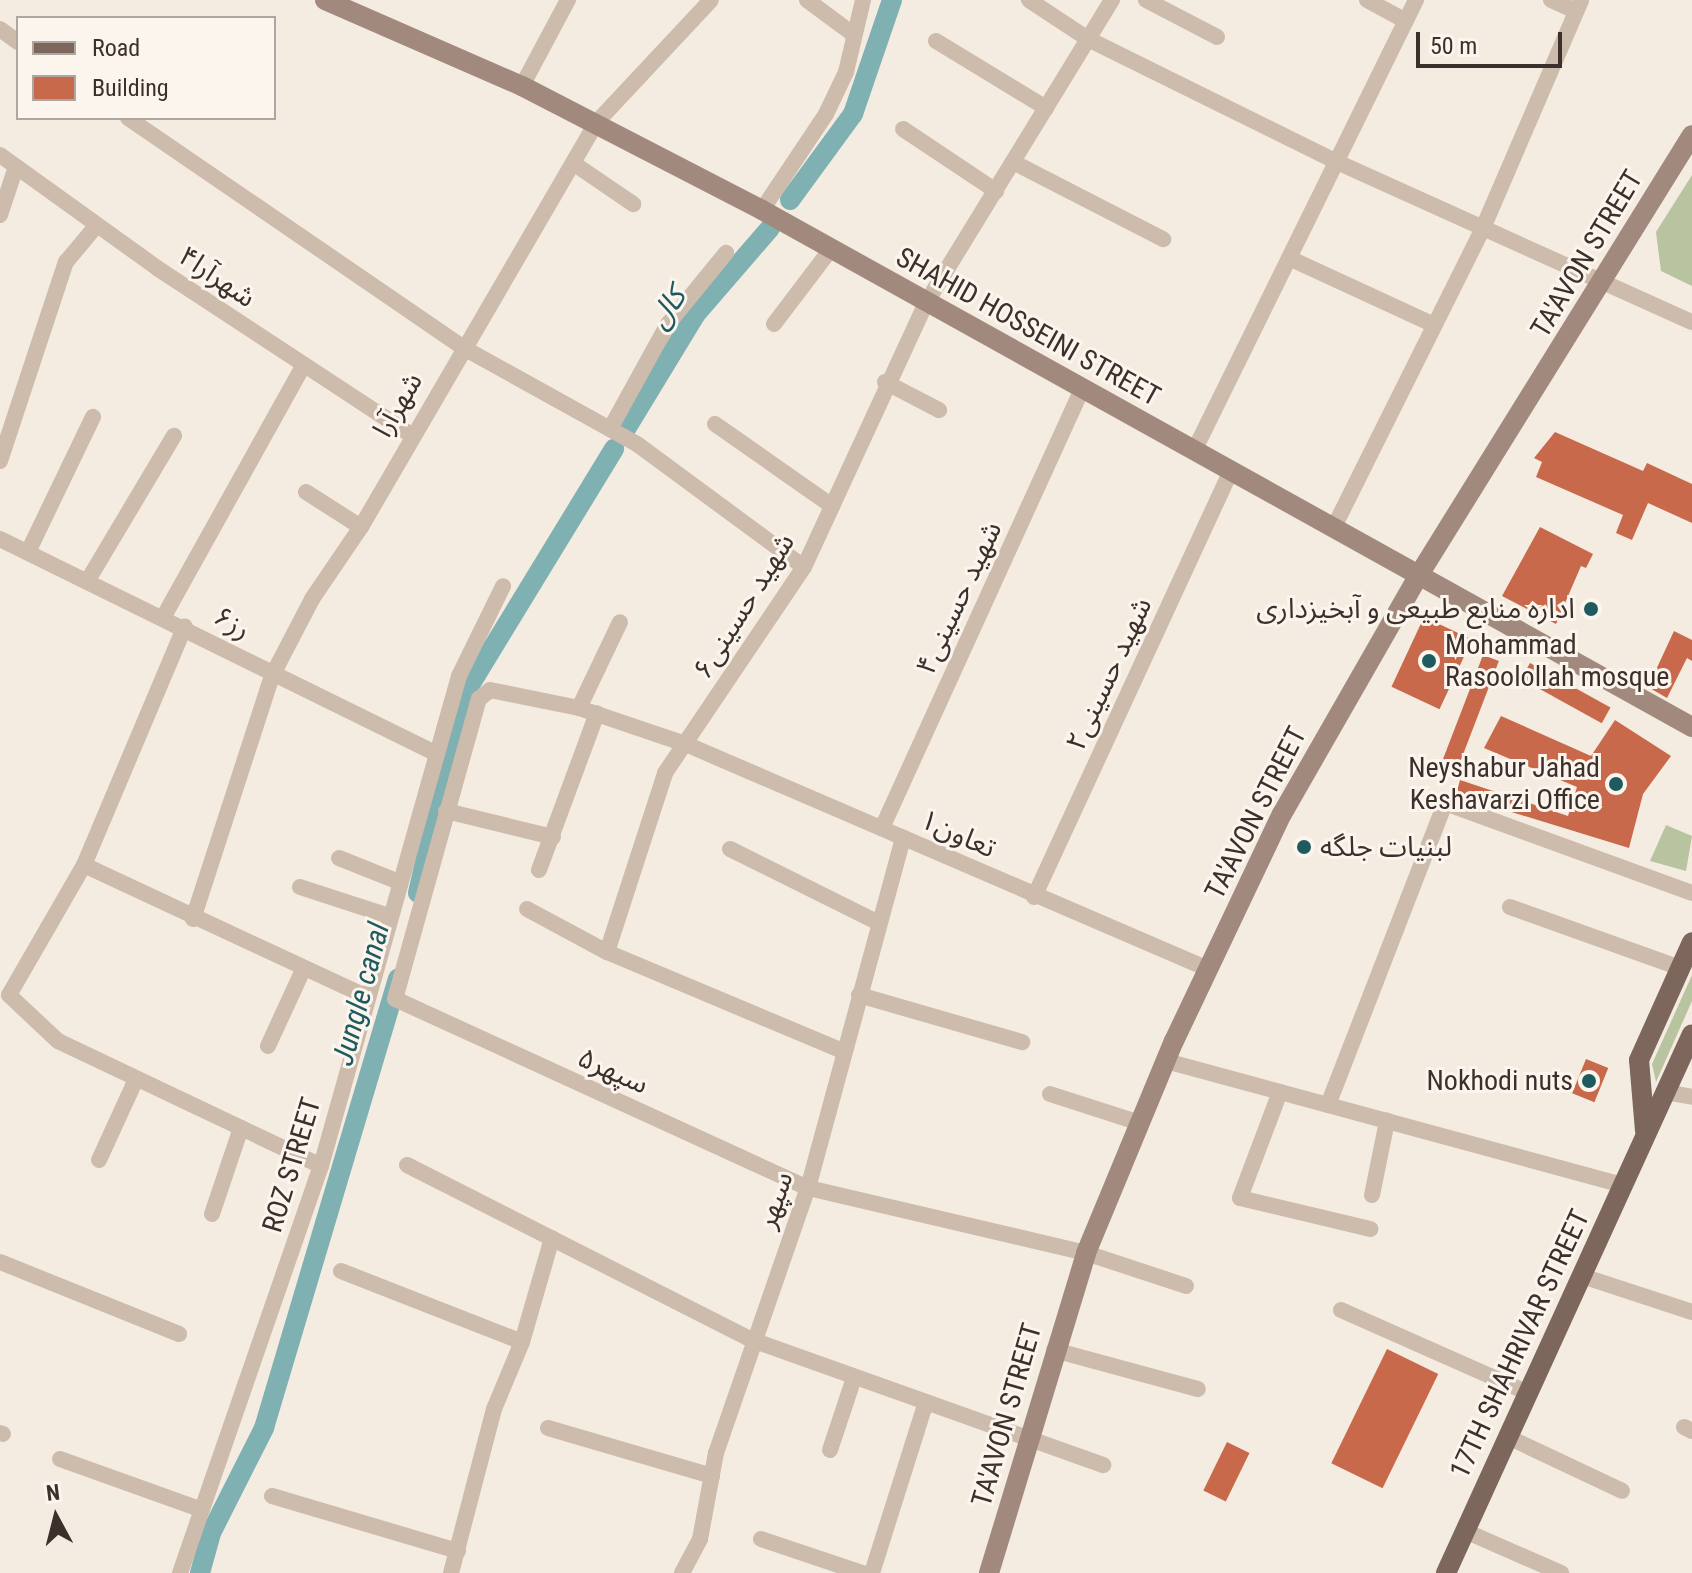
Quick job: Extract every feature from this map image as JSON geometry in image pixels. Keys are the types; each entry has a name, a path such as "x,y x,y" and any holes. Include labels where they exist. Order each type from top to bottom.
{"main road":[{"name":"17TH SHAHRIVAR STREET","path":"1644,1139 1639,1060 1692,942"},
{"name":"17TH SHAHRIVAR STREET","path":"1446,1573 1692,1034"}],"street":[{"name":"SHAHID HOSSEINI STREET","path":"325,0 522,86 762,210 925,305 1334,527 1417,578 1692,727"},
{"path":"522,86 568,0"},
{"name":"شهرآرا","path":"193,919 272,676 361,527 410,434 596,123 711,0"},
{"path":"807,0 853,34"},
{"path":"762,210 826,114 846,72 863,0"},
{"path":"1029,0 1088,39 1337,162 1692,322"},
{"name":"شهید حسینی۶","path":"607,952 665,773 688,745 804,567 885,382 925,305 1112,0"},
{"path":"1146,0 1217,37"},
{"path":"1367,0 1406,21"},
{"path":"1194,451 1416,0"},
{"path":"1334,527 1483,228 1579,5 1551,0"},
{"path":"936,41 1046,108"},
{"path":"131,120 462,347 610,429 804,567"},
{"path":"903,129 996,191"},
{"name":"TA'AVON STREET","path":"989,1573 1054,1350 1086,1253 1166,1061 1282,814 1417,578 1605,283 1692,135"},
{"name":"شهرآرا۴","path":"0,155 303,366 410,434"},
{"path":"1013,162 1163,239"},
{"path":"573,163 633,204"},
{"path":"0,215 16,167"},
{"path":"0,461 66,262 97,225"},
{"path":"774,324 831,249"},
{"path":"610,429 668,324 726,253"},
{"path":"1289,258 1434,325"},
{"path":"164,616 303,366"},
{"path":"885,382 939,410"},
{"name":"شهید حسینی۴","path":"882,828 1082,389"},
{"path":"28,552 93,417"},
{"path":"715,424 832,506"},
{"path":"88,580 174,436"},
{"name":"شهید حسینی۲","path":"1034,897 1230,473"},
{"path":"306,492 361,527"},
{"name":"رز۶","path":"0,539 185,626 272,676 437,754"},
{"name":"ROZ STREET","path":"180,1573 200,1509 267,1334 321,1166 459,676 503,586"},
{"path":"579,708 620,622"},
{"path":"185,626 84,865 5,995 58,1041 321,1166"},
{"path":"553,837 446,811 479,699 490,690 597,713 688,745"},
{"path":"539,870 597,713"},
{"name":"تعاون۱","path":"688,745 1034,897 1208,969"},
{"path":"1328,1105 1445,803 1692,893"},
{"name":"سپهر۵","path":"446,811 396,1002 808,1188 1086,1253 1186,1286"},
{"name":"سپهر","path":"682,1573 700,1539 712,1476 752,1340 808,1188 903,838"},
{"path":"730,849 879,923"},
{"path":"339,858 399,882"},
{"path":"84,865 193,919 367,997"},
{"path":"300,887 389,916"},
{"path":"1510,907 1680,968"},
{"path":"527,909 607,952 843,1051"},
{"path":"268,1046 303,970"},
{"path":"859,995 1022,1042"},
{"path":"1166,1061 1623,1185"},
{"path":"99,1160 136,1079"},
{"path":"1280,1092 1240,1198 1370,1229"},
{"path":"1665,1092 1692,1097"},
{"path":"1050,1094 1140,1123"},
{"path":"1372,1195 1387,1121"},
{"path":"212,1214 241,1128"},
{"path":"407,1165 752,1340 1103,1465"},
{"path":"451,1573 494,1409 522,1342 552,1238"},
{"path":"0,1262 179,1334"},
{"path":"341,1271 522,1342"},
{"path":"1582,1276 1692,1312"},
{"path":"1341,1310 1528,1393"},
{"path":"1054,1350 1198,1389"},
{"path":"830,1450 854,1378"},
{"path":"872,1573 926,1402"},
{"path":"548,1428 712,1476"},
{"path":"1508,1437 1622,1491"},
{"path":"60,1459 200,1509"},
{"path":"272,1496 458,1551"},
{"path":"1465,1531 1561,1573"},
{"path":"761,1539 862,1573"}],"green space":[{"path":"1692,175 1692,286 1661,271 1656,232"},
{"path":"1666,825 1692,836 1686,871 1650,861"},
{"path":"1692,975 1692,1001 1656,1082 1652,1064"}],"building":[{"path":"1555,432 1643,471 1647,463 1692,484 1692,523 1648,503 1632,540 1616,533 1623,515 1536,477 1542,462 1534,458"},
{"path":"1540,527 1593,554 1586,568 1581,566 1556,624 1502,596"},
{"name":"Mohammad Rasoolollah mosque","path":"1424,617 1472,639 1439,709 1391,687"},
{"path":"1674,631 1692,640 1692,661 1687,658 1667,698 1648,687"},
{"path":"1483,655 1499,661 1458,768 1442,762"},
{"path":"1530,663 1610,708 1602,723 1521,679"},
{"path":"1501,716 1591,756 1615,720 1671,756 1643,794 1629,848 1456,795 1460,780 1568,816 1577,787 1484,748"},
{"name":"Nokhodi nuts","path":"1586,1059 1608,1068 1594,1102 1572,1093"},
{"path":"1387,1349 1438,1374 1383,1488 1331,1463"},
{"path":"1227,1442 1249,1453 1226,1501 1203,1491"}],"waterway":[{"name":"کال","path":"790,200 853,114 892,0"},
{"name":"کال","path":"624,432 695,315 770,228"},
{"name":"Jungle canal","path":"418,893 462,698 614,449"},
{"name":"Jungle canal","path":"200,1573 211,1533 264,1428 398,979"}],"place":[{"name":"اداره منابع طبیعی و آبخیزداری","path":"1591,609"},
{"name":"Mohammad Rasoolollah mosque","path":"1429,661"},
{"name":"Neyshabur Jahad Keshavarzi Office","path":"1616,784"},
{"name":"لبنیات جلگه","path":"1304,847"},
{"name":"Nokhodi nuts","path":"1589,1081"}]}
